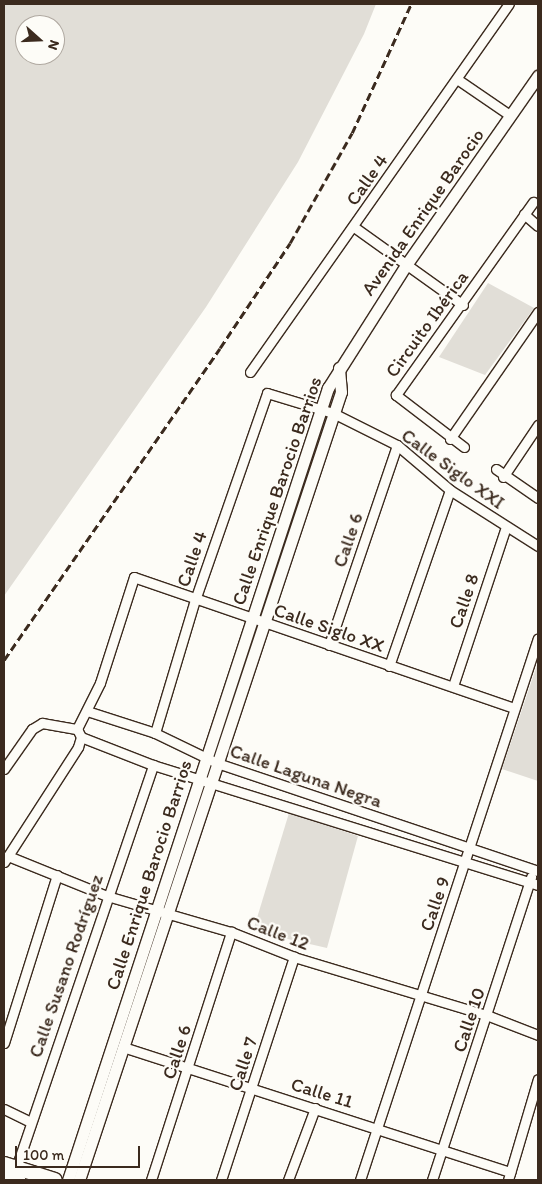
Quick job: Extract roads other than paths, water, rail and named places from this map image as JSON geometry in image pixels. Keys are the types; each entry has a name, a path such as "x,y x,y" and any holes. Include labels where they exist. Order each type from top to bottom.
{"main road":[{"path":"11,1173 55,1180"}],"street":[{"name":"Calle 4","path":"250,372 354,227 509,4"},
{"name":"Avenida Enrique Barocio","path":"339,368 406,265 538,76"},
{"path":"457,79 511,116"},
{"name":"Circuito Ibérica","path":"464,447 450,439 396,395 463,305 533,202"},
{"path":"524,214 538,226"},
{"path":"354,227 463,305"},
{"path":"450,439 538,312"},
{"name":"Calle Enrique Barocio Barrios","path":"68,1180 161,913 205,779 207,756 320,409 339,368"},
{"name":"Calle Enrique Barocio Barrios","path":"205,779 217,763 341,392 339,368"},
{"name":"Calle Siglo XXI","path":"264,397 272,394 333,413 397,445 450,490 538,546"},
{"name":"Calle 4","path":"154,733 195,600 264,397"},
{"path":"503,476 538,425"},
{"name":"Calle 6","path":"329,645 397,445"},
{"path":"496,469 503,476 538,498"},
{"path":"389,666 450,490"},
{"name":"Calle 8","path":"453,686 506,527"},
{"name":"Calle Siglo XX","path":"87,711 100,683 134,577 195,600 514,708"},
{"name":"Calle 9","path":"360,1180 538,638"},
{"path":"6,859 78,747 79,733 87,711"},
{"name":"Calle Laguna Negra","path":"87,711 154,733 207,756 217,763 536,870"},
{"name":"Calle Laguna Negra","path":"4,769 32,729 42,723 79,733 153,765 205,779 534,884"},
{"name":"Calle Susano Rodríguez","path":"11,1173 31,1122 153,765"},
{"path":"358,828 364,812"},
{"name":"Calle 12","path":"6,859 57,875 107,896 231,932 294,957 488,1016 538,1035"},
{"name":"Calle 10","path":"432,1180 534,884 536,870"},
{"path":"4,1043 57,875"},
{"name":"Calle Enrique Barocio Barrios","path":"78,1180 123,1047 161,913"},
{"name":"Calle 6","path":"151,1180 189,1069 231,932"},
{"name":"Calle 7","path":"220,1180 252,1089 294,957"},
{"name":"Calle 11","path":"123,1047 443,1150 509,1176"},
{"path":"509,1176 535,1100 538,1079"},
{"path":"288,1180 315,1108"},
{"path":"4,1109 31,1122"}],"railway":[{"path":"4,660 220,348 290,243 352,133 411,4"}]}
